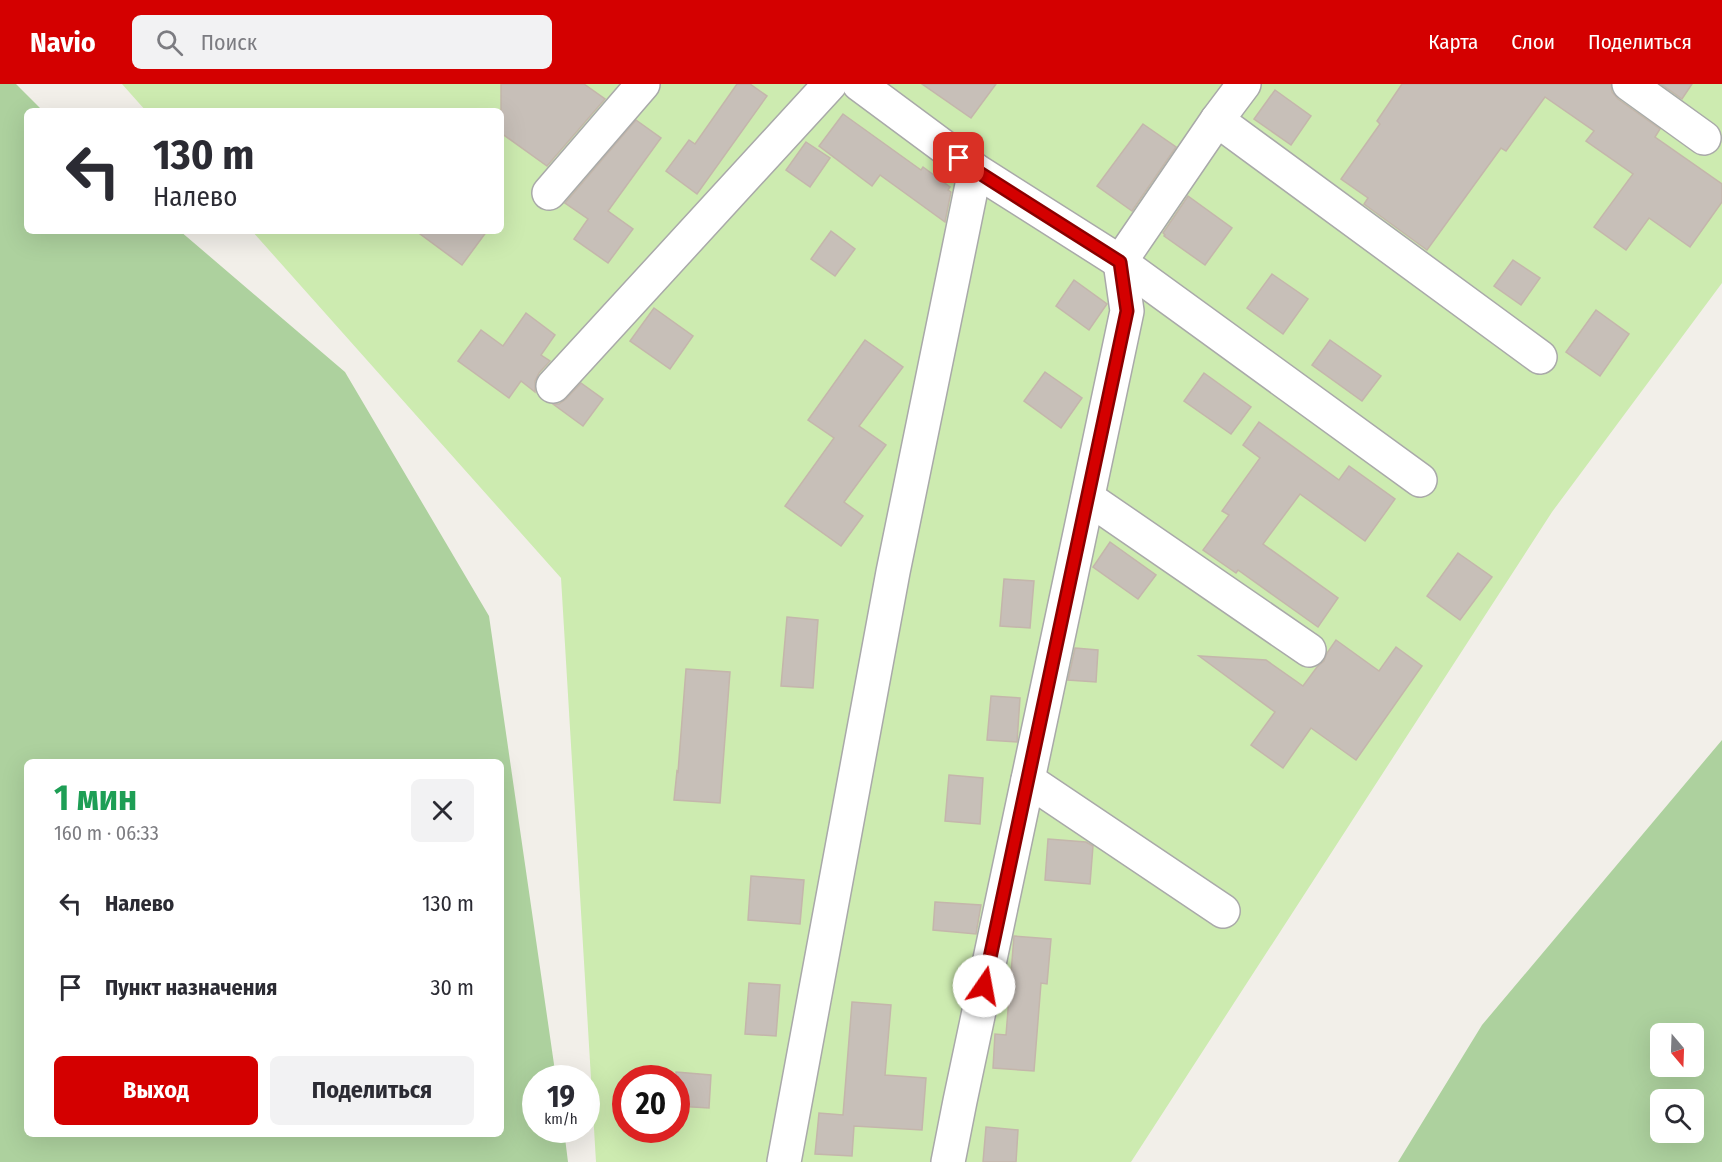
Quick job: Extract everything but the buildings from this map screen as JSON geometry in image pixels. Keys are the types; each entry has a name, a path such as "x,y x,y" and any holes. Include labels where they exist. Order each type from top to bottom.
{"lane":[{"path":"549,193 643,84"},
{"path":"553,386 830,84"},
{"path":"948,1162 1127,311 1120,262 1244,84"},
{"path":"1629,84 1704,138"},
{"path":"874,88 975,170 1120,262 1420,480"},
{"path":"1217,120 1540,357"},
{"path":"784,1162 893,572 975,170"},
{"path":"1088,498 1309,650"},
{"path":"1028,780 1223,911"}],"green space":[{"path":"0,84 16,84 40,108 24,108 24,234 184,234 345,372 489,616 554,1065 522,1065 522,1143 566,1143 568,1162 0,1162"},
{"path":"122,84 1722,84 1722,283 1552,512 1131,1162 596,1162 595,1143 600,1143 600,1065 590,1065 561,578 255,234 504,234 504,108 143,108"},
{"path":"1722,740 1722,1162 1398,1162 1482,1025"}],"route":[{"path":"959,158 1120,262 1127,311 984,986"}]}
